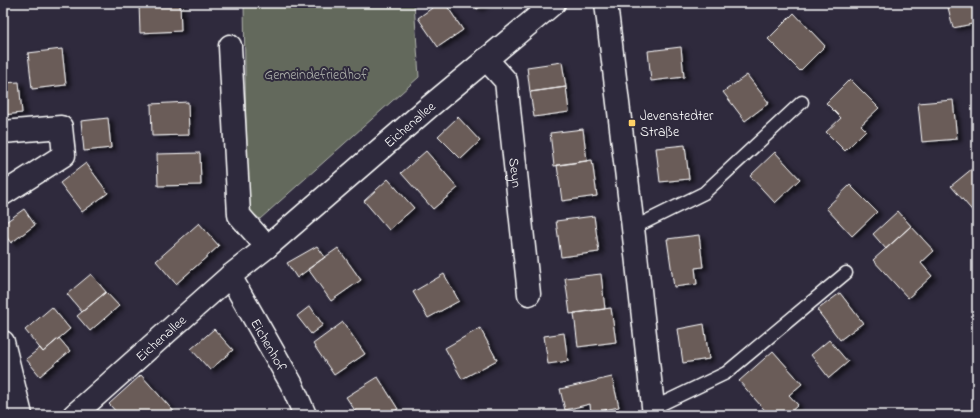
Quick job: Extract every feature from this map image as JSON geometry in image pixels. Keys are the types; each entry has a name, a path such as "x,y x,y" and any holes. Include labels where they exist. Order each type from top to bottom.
{"street":[{"name":"Eichenallee","path":"74,415 230,276 267,248 423,112 554,3"},
{"path":"606,3 653,412"},
{"path":"230,46 239,215 267,248"},
{"name":"Seyn","path":"486,59 506,81 529,294"},
{"path":"3,132 62,127 64,155 3,194"},
{"name":"Eichenhof","path":"230,276 291,383 305,415"},
{"path":"3,342 21,415"}],"lane":[{"path":"633,228 704,192 802,102"},
{"path":"653,412 726,373 846,273"}],"green space":[{"name":"Gemeindefriedhof","path":"244,3 414,3 419,77 260,219 247,209"}],"building":[{"path":"139,3 180,3 181,31 140,33"},
{"path":"439,3 445,3 463,30 438,47 418,18"},
{"path":"472,3 486,3 477,9"},
{"path":"947,3 977,3 977,23 953,28"},
{"path":"794,13 825,46 800,71 768,39"},
{"path":"681,47 684,77 651,81 648,51"},
{"path":"62,49 66,85 32,89 28,53"},
{"path":"562,62 566,87 530,92 527,67"},
{"path":"747,75 769,103 745,121 723,92"},
{"path":"850,79 879,108 861,125 866,130 845,151 826,132 841,118 826,103"},
{"path":"19,82 22,113 3,115 3,83"},
{"path":"566,87 569,112 534,117 530,92"},
{"path":"953,100 957,139 922,142 918,103"},
{"path":"188,102 189,135 152,136 151,104"},
{"path":"458,117 480,141 461,159 438,136"},
{"path":"108,118 111,148 84,151 81,121"},
{"path":"583,129 587,161 554,166 550,133"},
{"path":"685,145 689,179 660,182 656,148"},
{"path":"426,151 458,188 433,209 401,173"},
{"path":"775,152 800,179 775,203 750,176"},
{"path":"200,153 201,185 158,186 157,154"},
{"path":"592,160 597,196 562,201 557,165"},
{"path":"86,163 108,193 82,212 60,183"},
{"path":"973,168 977,173 976,215 951,186"},
{"path":"388,179 414,208 389,230 364,201"},
{"path":"850,185 877,212 852,236 826,208"},
{"path":"24,209 35,225 11,243 3,232 3,224"},
{"path":"898,211 911,226 886,249 873,234"},
{"path":"594,216 599,252 561,257 556,221"},
{"path":"199,223 219,246 176,284 156,261"},
{"path":"911,226 934,251 921,263 932,276 908,298 873,260"},
{"path":"699,235 703,267 695,268 697,284 674,287 667,239"},
{"path":"317,246 325,257 297,278 287,263"},
{"path":"338,248 361,280 331,301 308,269"},
{"path":"91,274 106,292 82,312 67,294"},
{"path":"444,274 459,301 428,318 413,292"},
{"path":"601,274 605,309 570,314 565,278"},
{"path":"106,292 119,306 90,331 77,316"},
{"path":"840,293 863,323 840,340 817,310"},
{"path":"310,306 323,325 311,334 297,316"},
{"path":"52,307 70,329 43,352 25,330"},
{"path":"611,308 616,342 578,347 574,313"},
{"path":"343,322 365,354 334,375 313,344"},
{"path":"704,324 709,359 683,363 678,329"},
{"path":"480,328 497,360 462,379 445,348"},
{"path":"214,329 233,350 210,370 191,349"},
{"path":"564,333 568,361 548,364 544,336"},
{"path":"59,338 70,351 40,376 26,359 40,348 43,352"},
{"path":"829,340 848,362 829,378 811,355"},
{"path":"773,351 802,384 789,395 798,405 787,415 769,415 739,381"},
{"path":"141,375 177,415 119,415 109,404"},
{"path":"378,377 398,409 388,415 358,415 346,397"},
{"path":"612,377 619,407 591,413 590,404 565,410 560,389"}],"place":[{"name":"Jevenstedter Straße","path":"632,123"}]}
